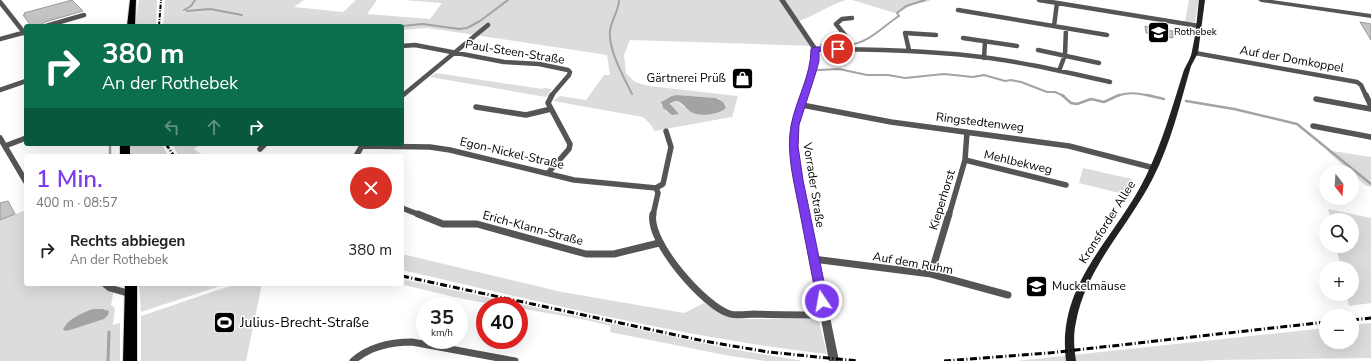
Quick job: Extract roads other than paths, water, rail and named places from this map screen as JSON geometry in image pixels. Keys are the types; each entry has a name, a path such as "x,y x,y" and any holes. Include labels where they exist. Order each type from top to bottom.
{"main road":[{"path":"131,24 134,0"},
{"name":"Kronsforder Allee","path":"1071,361 1069,336 1071,316 1091,272 1145,186 1154,168 1188,66 1195,53 1202,0"},
{"path":"130,361 131,289"}],"street":[{"path":"782,0 815,49 909,50 984,58 1059,71 1110,82"},
{"path":"1039,0 1057,3 1066,2 1199,26"},
{"path":"1261,0 1371,16"},
{"path":"0,2 24,32"},
{"path":"1054,26 1057,3"},
{"path":"958,10 1107,35"},
{"path":"53,24 84,15"},
{"path":"838,49 848,39 836,24 842,19 852,18"},
{"path":"404,94 488,25"},
{"path":"1059,71 1065,55 1066,28"},
{"path":"0,39 24,33"},
{"path":"909,50 905,33 936,35"},
{"path":"963,38 1016,46"},
{"path":"984,58 985,42"},
{"path":"404,46 415,45 455,53"},
{"name":"Vorrader Straße","path":"815,49 815,61 795,125 794,146 798,180 834,361"},
{"path":"1038,50 1099,63"},
{"name":"Paul-Steen-Straße","path":"455,53 511,63 539,64 568,70 570,72 569,75 548,101 551,109"},
{"name":"Auf der Domkoppel","path":"1195,53 1357,82 1361,85 1371,106"},
{"path":"0,90 24,82"},
{"path":"1316,99 1371,109"},
{"name":"Ringstedtenweg","path":"802,105 891,122 1069,146 1154,168"},
{"path":"476,107 526,115 551,109 570,144 569,149 548,173"},
{"path":"1313,126 1371,137"},
{"path":"666,131 671,147 663,184 656,188 658,193 652,218 653,226 660,243 678,270 712,304 730,314 825,315"},
{"name":"Kieperhorst","path":"931,274 965,160 967,132"},
{"path":"24,138 2,143 24,179"},
{"path":"260,149 263,146"},
{"name":"Egon-Nickel-Straße","path":"396,146 430,147 583,182 647,186 656,188"},
{"name":"Mehlbekweg","path":"965,160 1066,185"},
{"name":"Erich-Klann-Straße","path":"404,209 443,224 477,224 601,256 619,254 660,243"},
{"name":"Auf dem Ruhm","path":"813,259 931,274 1008,295"},
{"path":"108,286 110,288 131,289"},
{"path":"353,361 358,356 378,346 396,341 412,342 515,361"}],"waterway":[{"path":"184,10 191,6 195,0"},
{"path":"404,26 423,24 459,29 467,28 480,21 508,0"},
{"path":"848,45 856,44 869,38 899,16 897,13 906,6 925,0"},
{"path":"619,1 610,31 611,46 617,63 632,94"},
{"path":"187,11 210,9 242,15"},
{"path":"821,45 837,45"},
{"name":"Rothebek","path":"818,70 839,69 867,75 888,75 905,78 944,74 973,77 984,75 1005,81 1011,80 1021,82 1047,92 1055,92 1062,95"},
{"name":"Rothebek","path":"1119,95 1130,93 1150,96"},
{"name":"Rothebek","path":"1062,95 1071,103 1077,104 1091,99 1104,102 1119,95"},
{"name":"Rothebek","path":"1150,96 1164,99"},
{"name":"Rothebek","path":"1186,101 1234,109 1297,124 1371,184"},
{"path":"110,146 110,154"},
{"path":"108,361 109,332"}],"railway":[{"path":"159,24 161,0"},
{"path":"167,146 173,154"},
{"path":"404,276 704,341 768,352 858,361"},
{"path":"1359,319 1371,318"},
{"path":"944,361 1049,353 1319,323"}],"place":[{"name":"Rothebek","path":"1158,32"},
{"name":"Gärtnerei Prüß","path":"742,78"},
{"name":"Muckelmäuse","path":"1036,286"},
{"name":"Julius-Brecht-Straße","path":"225,322"}]}
